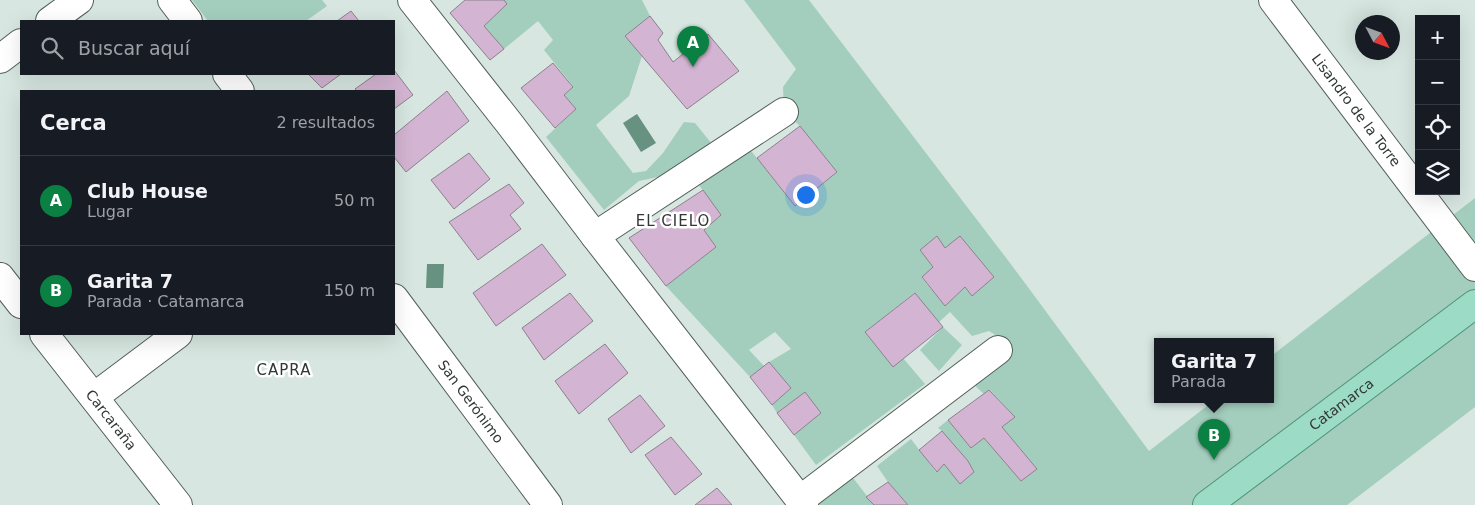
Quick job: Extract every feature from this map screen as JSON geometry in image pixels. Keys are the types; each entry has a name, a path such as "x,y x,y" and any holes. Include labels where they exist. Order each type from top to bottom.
{"main road":[{"name":"Catamarca","path":"1207,505 1475,304"}],"street":[{"path":"51,20 79,0"},
{"path":"172,0 187,20"},
{"path":"412,0 802,502 998,350"},
{"name":"Lisandro de la Torre","path":"1273,0 1475,267"},
{"path":"0,59 20,44"},
{"path":"228,75 239,90"},
{"path":"594,236 784,112"},
{"path":"0,277 20,303"},
{"name":"San Gerónimo","path":"395,299 548,505"},
{"name":"Carcaraña","path":"45,335 178,505"},
{"path":"94,397 177,335"}],"shaded area":[{"path":"192,0 322,0 327,6 307,20 207,20"},
{"path":"504,0 642,0 650,16 626,36 642,56 629,96 596,125 633,173 646,171 663,153 684,122 695,123 712,144 672,174 639,181 604,210 546,137 576,109 564,95 573,86 544,50 553,40 538,21 504,49 484,26 507,4"},
{"path":"744,0 809,0 1010,263 1149,451 1211,403 1274,403 1274,354 1475,198 1475,407 1347,505 908,505 877,466 911,439 936,472 944,464 974,472 968,461 938,428 948,420 971,448 984,438 1021,481 1037,469 1002,427 1015,417 990,390 984,394 973,384 1008,343 989,331 972,336 950,312 939,322 914,293 865,332 893,367 903,358 925,384 816,465 794,435 821,413 805,392 777,413 772,405 791,388 769,362 791,349 775,332 749,350 764,366 750,377 666,286 716,247 704,230 721,215 696,181 748,147 795,206 837,172 800,126 784,112 783,87 796,69","holes":["937,236 945,248 960,237 994,277 972,296 965,287 945,306 922,278 933,267 920,250"]},
{"path":"637,114 656,143 641,152 623,123"},
{"path":"427,264 444,264 443,288 426,288"},
{"path":"943,327 962,345 939,371 920,350"},
{"path":"850,474 874,505 817,505 814,500"}],"building":[{"path":"465,0 504,0 507,4 484,26 504,49 490,60 450,13"},
{"path":"351,11 358,20 338,20"},
{"path":"650,16 663,33 658,40 673,62 708,34 739,71 687,109 625,36"},
{"path":"553,63 573,87 564,95 576,109 555,128 521,88"},
{"path":"395,71 413,95 395,108 395,90 355,89 375,75 395,75"},
{"path":"309,75 340,75 322,88"},
{"path":"447,91 469,121 406,172 395,158 395,134"},
{"path":"800,126 837,172 795,206 757,158"},
{"path":"469,153 490,179 454,209 431,180"},
{"path":"509,184 524,203 510,215 521,229 478,260 449,222"},
{"path":"703,190 721,215 704,230 716,247 666,286 629,238"},
{"path":"937,236 945,248 960,236 994,277 972,296 965,287 945,306 922,277 933,267 920,250"},
{"path":"542,244 566,275 496,326 473,293"},
{"path":"570,293 593,321 544,360 522,328"},
{"path":"915,293 943,327 893,367 865,332"},
{"path":"605,344 628,373 579,414 555,381"},
{"path":"769,362 791,388 772,405 750,377"},
{"path":"989,390 1015,417 1002,427 1037,469 1021,481 984,438 971,448 948,420"},
{"path":"805,392 821,413 794,435 777,413"},
{"path":"640,395 665,426 631,453 608,419"},
{"path":"942,431 968,461 974,472 960,484 944,464 937,472 919,450"},
{"path":"671,437 702,474 675,495 645,455"},
{"path":"888,482 908,505 874,505 866,497"},
{"path":"717,488 732,505 695,505"}],"place":[{"name":"Club House","path":"693,67"},
{"name":"Garita 7","path":"1214,460"}],"district":[{"name":"EL CIELO","path":"673,221"},
{"name":"CAPRA","path":"284,370"}]}
